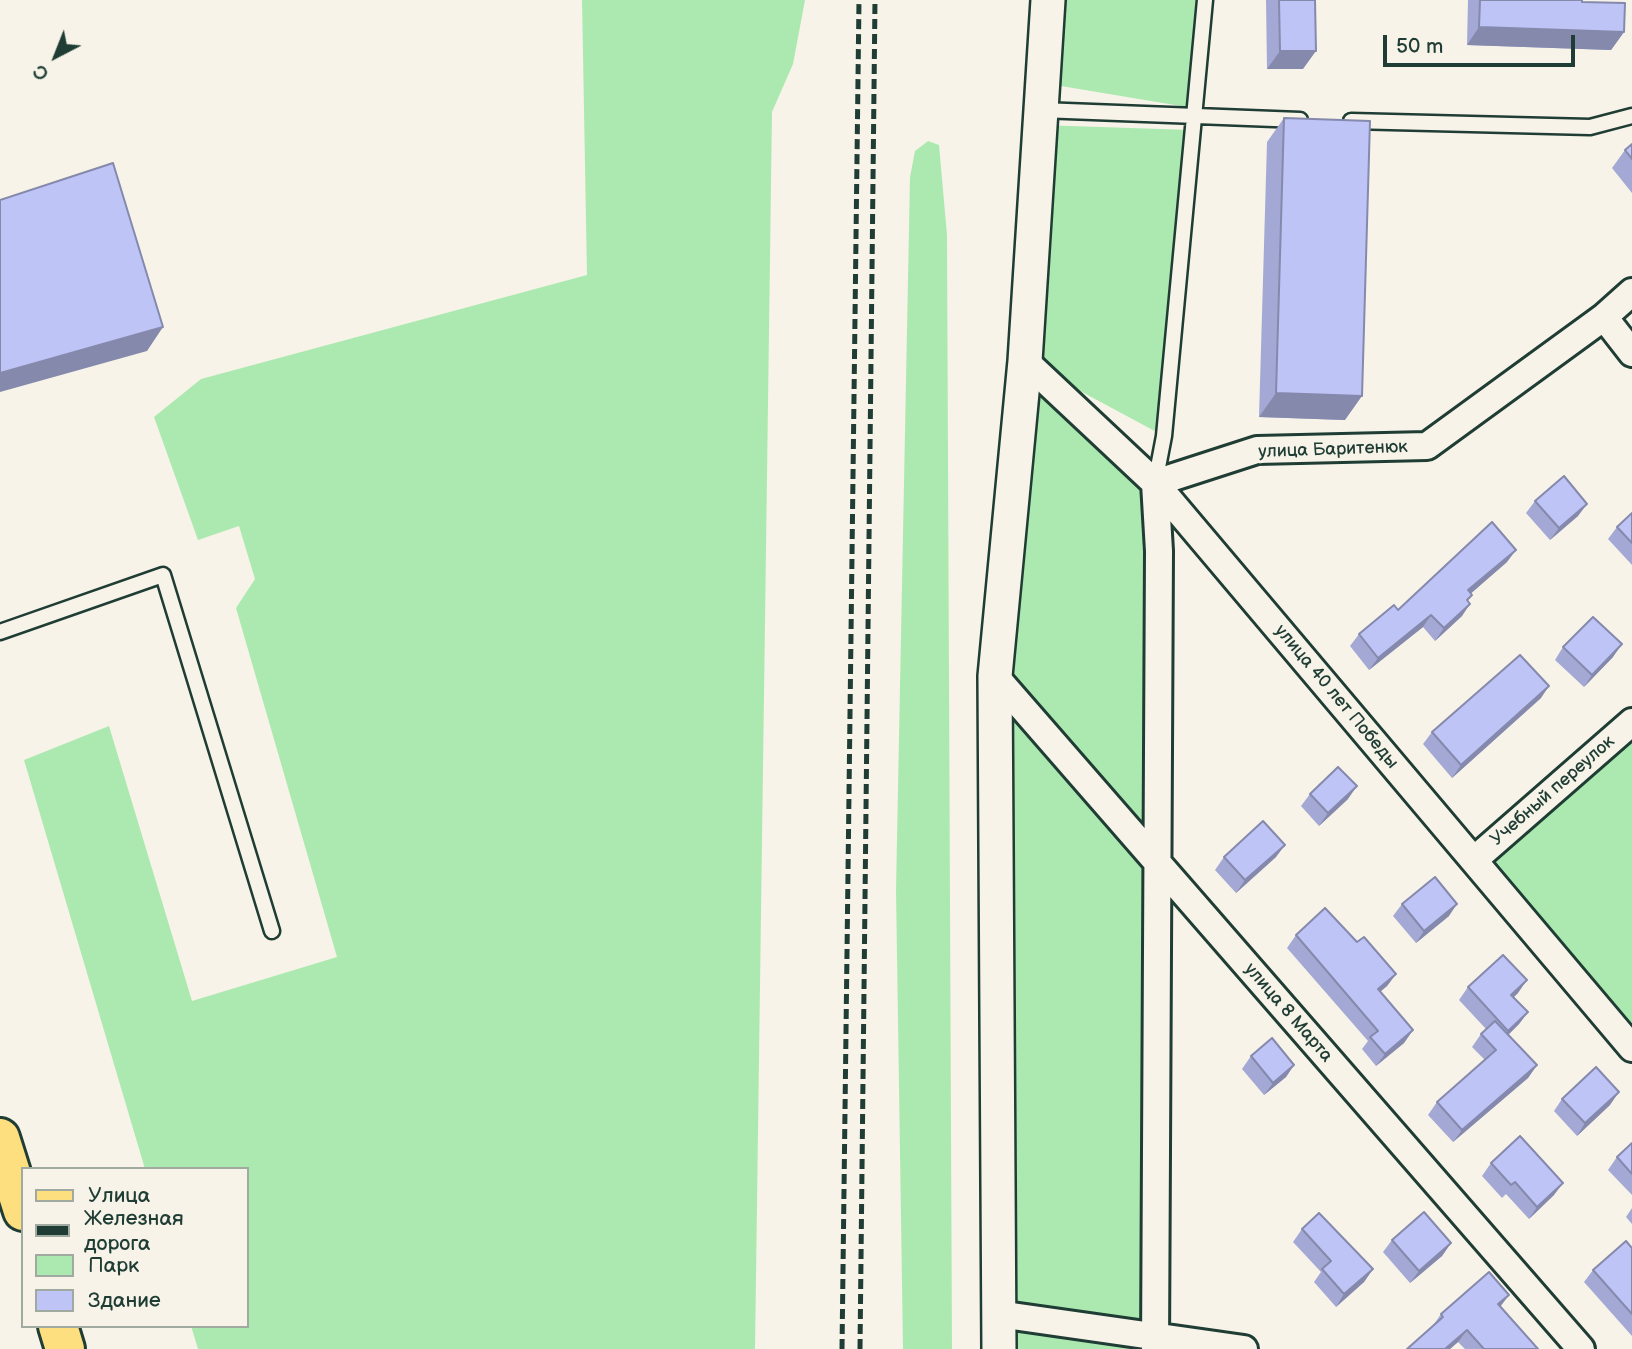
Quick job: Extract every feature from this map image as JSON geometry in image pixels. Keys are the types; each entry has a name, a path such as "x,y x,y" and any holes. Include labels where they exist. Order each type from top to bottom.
{"main road":[{"path":"0,1138 21,1205"},
{"path":"59,1328 65,1349"}],"street":[{"path":"999,1349 995,676 1025,361 1048,0"},
{"name":"улица Баритенюк","path":"1154,483 1257,450 1427,446 1604,317 1632,292"},
{"path":"1604,317 1632,353"},
{"name":"улица 40 лет Победы","path":"1025,361 1154,483 1632,1048"},
{"path":"1154,483 1159,551 1155,1343"},
{"name":"улица 8 Марта","path":"995,676 1581,1349"},
{"name":"Учебный переулок","path":"1474,860 1632,722"},
{"path":"998,1314 1155,1343 1244,1349"}],"lane":[{"path":"1154,483 1164,436 1205,0"},
{"path":"1041,110 1192,118 1590,127 1632,116"},
{"path":"0,632 163,575 272,931"}],"green space":[{"path":"582,0 805,0 793,64 772,112 755,1349 198,1349 192,1328 248,1328 248,1167 144,1167 24,760 109,726 192,1001 337,957 236,608 255,579 239,526 198,540 154,417 201,379 587,275"},
{"path":"1048,0 1205,0 1193,108 1043,83"},
{"path":"1040,125 1191,130 1164,436 1028,363 1155,483 1155,1349 999,1349 995,676"},
{"path":"928,141 939,145 947,235 952,1349 903,1349 896,890 910,177 915,151"},
{"path":"1632,722 1632,1048 1474,860"}],"building":[{"path":"1279,0 1315,0 1316,51 1280,51"},
{"path":"1480,0 1582,0 1625,3 1624,32 1479,27"},
{"path":"1284,118 1370,121 1362,396 1276,393"},
{"path":"1632,144 1632,159 1625,150"},
{"path":"113,163 163,327 0,373 0,200"},
{"path":"1564,476 1587,504 1559,528 1535,501"},
{"path":"1632,513 1632,543 1617,527"},
{"path":"1492,522 1516,550 1468,590 1472,595 1467,600 1470,604 1444,628 1431,615 1378,658 1359,634 1394,605 1398,610"},
{"path":"1593,617 1622,644 1592,675 1563,647"},
{"path":"1520,655 1549,686 1461,765 1432,732"},
{"path":"1338,767 1357,786 1328,813 1310,794"},
{"path":"1263,821 1285,845 1245,880 1224,857"},
{"path":"1435,877 1457,904 1424,931 1402,904"},
{"path":"1325,908 1357,942 1364,937 1396,974 1378,989 1413,1030 1385,1054 1370,1037 1378,1031 1296,935"},
{"path":"1503,955 1527,980 1511,995 1528,1012 1508,1031 1468,987"},
{"path":"1495,1021 1537,1065 1462,1130 1437,1102 1496,1050 1481,1034"},
{"path":"1272,1038 1294,1065 1273,1083 1251,1056"},
{"path":"1596,1067 1619,1092 1585,1123 1562,1099"},
{"path":"1520,1136 1563,1183 1537,1207 1515,1182 1511,1185 1491,1163"},
{"path":"1632,1143 1632,1174 1617,1157"},
{"path":"1424,1212 1451,1243 1419,1271 1392,1240"},
{"path":"1319,1213 1373,1269 1344,1294 1322,1269 1331,1261 1302,1229"},
{"path":"1626,1241 1632,1248 1632,1314 1593,1270"},
{"path":"1489,1272 1509,1295 1498,1304 1538,1349 1484,1349 1467,1330 1445,1349 1407,1349 1443,1317 1441,1314"}],"railway":[{"path":"842,1349 859,0"},
{"path":"860,1349 875,0"}]}
